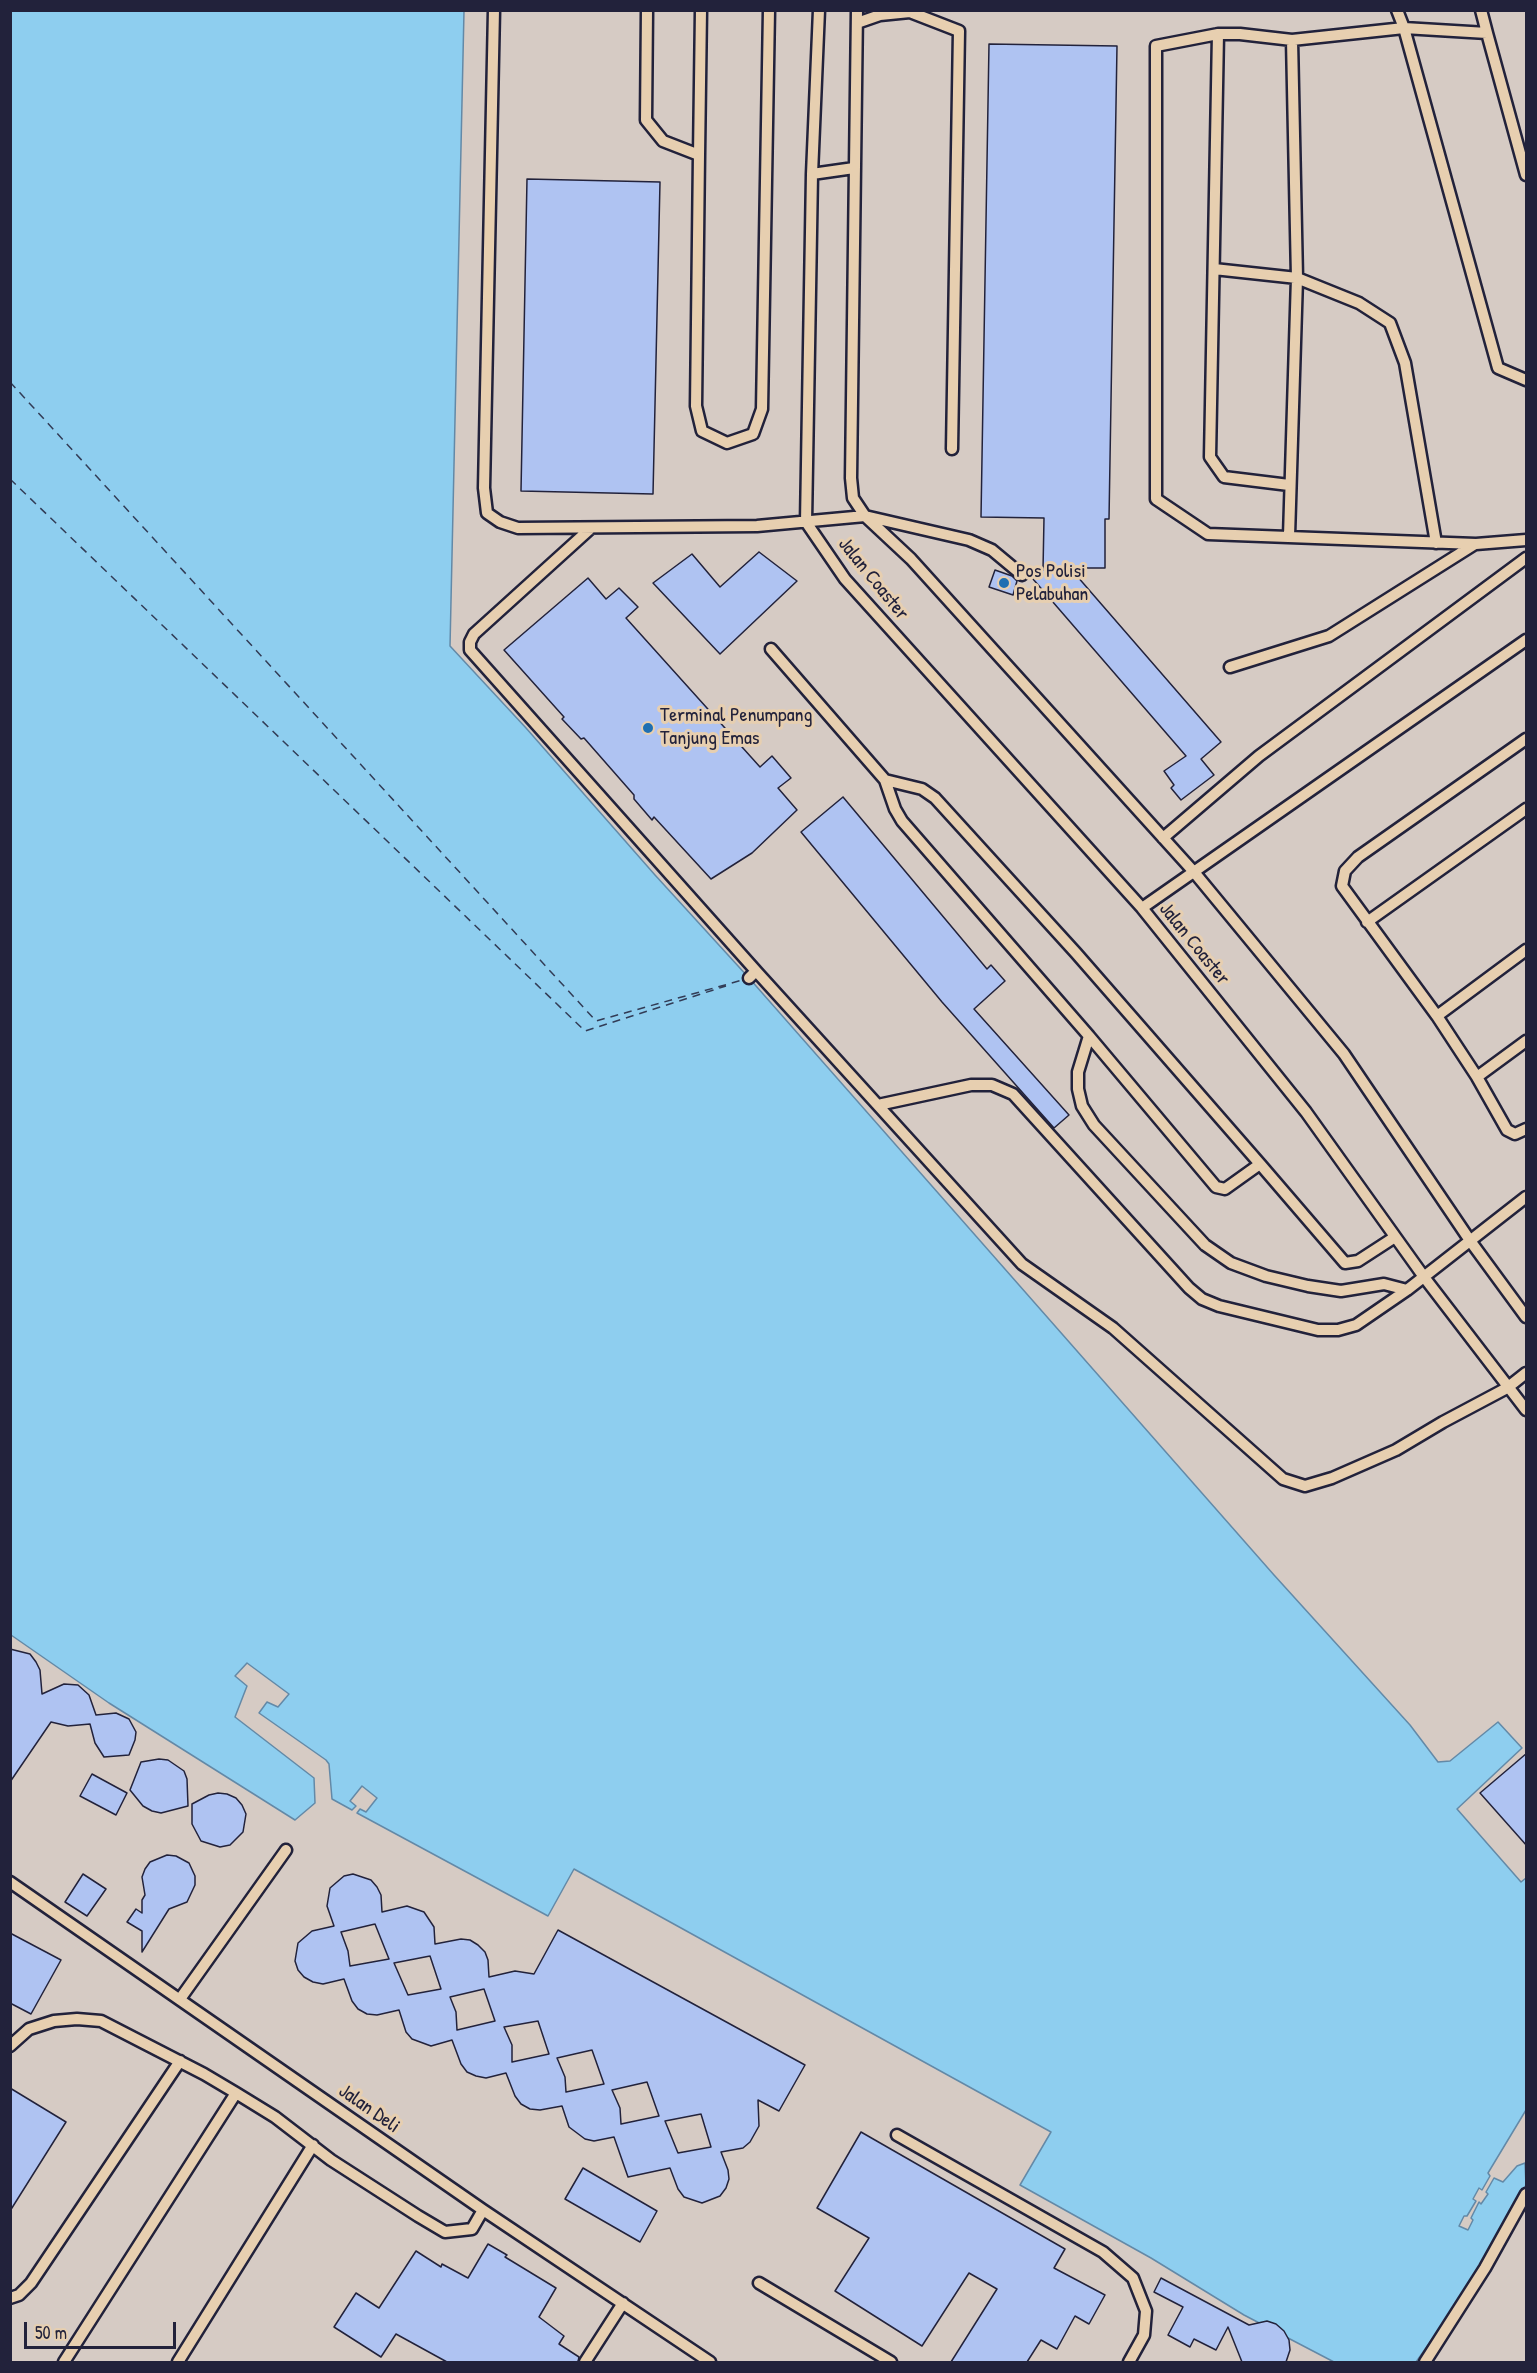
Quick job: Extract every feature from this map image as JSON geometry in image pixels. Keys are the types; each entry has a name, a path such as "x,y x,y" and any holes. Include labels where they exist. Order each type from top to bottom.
{"lane":[{"path":"494,10 484,488 488,513 500,522 518,528 757,526 865,516 969,540 992,550 1022,574"},
{"path":"647,10 646,120 663,141 699,155"},
{"path":"701,10 696,406 702,431 727,443 753,434 762,410 769,10"},
{"path":"806,522 812,174 819,10"},
{"path":"857,10 850,478 853,498 865,516"},
{"path":"1397,10 1404,28 1498,368 1527,380"},
{"path":"1480,10 1527,175"},
{"path":"857,23 880,15 910,12 959,31 952,449"},
{"path":"1487,33 1404,28 1292,40 1218,34 1156,46 1156,499 1208,534 1476,544 1527,540"},
{"path":"1218,34 1210,457 1224,477 1289,485"},
{"path":"1288,536 1297,278 1292,40"},
{"path":"812,174 854,168"},
{"path":"1214,269 1297,278 1359,303 1390,323 1405,363 1436,543"},
{"name":"Jalan Coaster","path":"865,516 911,559 1194,872 1344,1054 1471,1242 1527,1317"},
{"name":"Jalan Coaster","path":"806,522 845,579 1142,908 1306,1112 1424,1277 1507,1388 1527,1410"},
{"path":"591,528 474,634 470,642 470,651 753,974 878,1105 1022,1264 1113,1328 1283,1479 1305,1486 1332,1478 1396,1450 1507,1388 1527,1373"},
{"path":"1230,667 1329,636 1476,544"},
{"path":"1163,838 1259,756 1527,558"},
{"path":"1142,908 1527,639"},
{"path":"771,650 885,780 895,809 902,821 1089,1036 1216,1187 1225,1189 1260,1164"},
{"path":"1527,739 1358,857 1345,871 1342,886 1437,1016 1477,1077 1507,1130 1515,1134 1527,1129"},
{"path":"885,780 922,789 935,798 1076,953 1345,1263 1358,1261 1395,1237"},
{"path":"1367,922 1527,809"},
{"path":"1437,1016 1527,950"},
{"path":"1089,1036 1078,1072 1078,1089 1082,1106 1094,1125 1205,1245 1231,1263 1266,1276 1308,1286 1341,1291 1384,1284 1407,1290"},
{"path":"1477,1077 1527,1041"},
{"path":"878,1105 971,1085 992,1085 1013,1095 1189,1288 1202,1299 1219,1306 1318,1330 1338,1330 1356,1325 1407,1290 1527,1197"},
{"path":"180,1999 286,1850"},
{"name":"Jalan Deli","path":"10,1882 483,2210 710,2362"},
{"path":"10,2046 29,2029 54,2022 77,2019 101,2022 180,2061 236,2093 313,2145 331,2160 446,2232 472,2229 483,2210"},
{"path":"10,2298 19,2295 31,2283 180,2061"},
{"path":"64,2362 236,2093"},
{"path":"897,2135 1103,2252 1133,2278 1146,2311 1144,2335 1129,2362"},
{"path":"178,2362 313,2145"},
{"path":"1425,2362 1485,2268 1527,2194"},
{"path":"759,2283 891,2362"},
{"path":"585,2362 623,2303"}],"shaded area":[{"path":"464,11 1526,11 1526,1878 1521,1882 1457,1809 1521,1747 1498,1722 1450,1761 1438,1762 1410,1725 1274,1575 749,978 450,646"},
{"path":"10,1635 109,1703 295,1820 314,1778 235,1717 247,1686 235,1677 246,1663 290,1694 278,1708 259,1713 326,1760 350,1801 362,1786 377,1798 366,1812 548,1915 574,1869 1051,2132 1021,2184 1151,2258 1244,2315 1334,2362 11,2362"},
{"path":"1526,2110 1526,2164 1517,2166 1488,2194 1471,2218 1473,2219 1468,2230 1458,2226 1480,2188 1482,2189 1490,2176 1487,2173"},
{"path":"1526,2184 1526,2362 1416,2362 1475,2279"}],"water":[{"path":"11,11 464,11 450,646 749,978 1274,1575 1410,1725 1438,1762 1450,1761 1498,1722 1522,1748 1457,1809 1521,1882 1526,1878 1526,2110 1488,2173 1490,2176 1482,2190 1479,2188 1473,2199 1476,2201 1459,2226 1468,2230 1479,2202 1481,2204 1488,2194 1486,2192 1494,2178 1503,2182 1517,2166 1525,2163 1526,2185 1475,2279 1416,2362 1334,2362 1244,2315 1151,2258 1020,2185 1051,2132 574,1869 548,1916 357,1813 360,1809 366,1812 377,1798 362,1786 350,1801 356,1806 352,1810 332,1799 329,1764 326,1760 259,1713 267,1702 278,1707 289,1694 247,1663 235,1676 247,1686 235,1717 314,1778 315,1803 295,1820 109,1703 11,1635"}],"building":[{"path":"989,44 1117,46 1109,519 1105,519 1105,568 1070,568 1221,742 1201,759 1214,775 1181,800 1171,788 1174,785 1164,771 1186,756 1033,579 1043,570 1044,518 981,517"},
{"path":"527,179 660,182 653,494 521,491"},
{"path":"759,552 797,581 720,654 653,583 692,554 720,587"},
{"name":"Pos Polisi Pelabuhan","path":"995,570 1012,576 1017,581 1013,595 989,587"},
{"name":"Terminal Penumpang Tanjung Emas","path":"588,578 606,599 619,588 638,607 626,618 760,767 772,756 791,778 778,788 797,810 752,853 711,879 654,817 652,820 634,799 634,795 584,738 581,739 562,719 564,717 504,650"},
{"path":"843,797 987,969 991,965 1005,981 974,1009 1069,1115 1054,1128 942,1002 801,832"},
{"path":"10,1649 30,1654 36,1662 40,1670 42,1694 64,1684 78,1685 89,1695 96,1715 116,1713 129,1719 136,1732 129,1755 104,1757 95,1743 90,1724 68,1726 51,1722 10,1782"},
{"path":"1527,1753 1527,1846 1480,1793"},
{"path":"168,1760 184,1771 187,1779 188,1806 161,1813 152,1811 143,1806 130,1790 141,1762"},
{"path":"92,1774 127,1793 116,1815 80,1796"},
{"path":"218,1793 236,1798 246,1814 243,1832 230,1845 220,1847 201,1841 192,1824 192,1804"},
{"path":"167,1855 176,1856 189,1863 195,1876 195,1885 187,1902 169,1909 142,1952 142,1931 127,1922 136,1909 142,1913 142,1900 145,1895 142,1877 145,1869 150,1862"},
{"path":"83,1874 106,1889 87,1916 65,1902"},
{"path":"353,1874 371,1880 381,1895 382,1912 407,1906 424,1912 434,1927 435,1944 461,1939 470,1940 478,1945 485,1952 488,1960 489,1977 515,1971 534,1974 558,1930 805,2065 779,2111 758,2100 759,2126 750,2142 743,2148 721,2152 729,2179 720,2196 702,2203 684,2197 678,2189 670,2168 628,2177 614,2137 594,2141 585,2139 569,2127 562,2106 540,2110 530,2109 521,2104 515,2096 506,2073 486,2078 467,2072 461,2064 452,2040 431,2046 412,2039 406,2032 399,2010 377,2015 367,2014 358,2009 352,2001 344,1979 323,1984 304,1977 295,1961 298,1943 312,1931 334,1926 327,1906 330,1888 344,1876","holes":["375,1924 389,1959 350,1966 348,1951 341,1932","430,1956 441,1989 408,1995 394,1963","484,1989 495,2021 457,2030 456,2012 450,1997","538,2021 549,2054 512,2062 512,2045 504,2027","592,2050 604,2084 566,2092 565,2077 557,2058","647,2082 659,2116 621,2124 620,2108 612,2090","701,2114 711,2147 678,2153 665,2121"]},
{"path":"10,1933 61,1960 31,2014 10,2003"},
{"path":"10,2088 66,2122 10,2211"},
{"path":"861,2132 1065,2249 1054,2268 1105,2295 1089,2324 1075,2316 1057,2349 1041,2340 1027,2362 951,2362 997,2289 969,2273 922,2346 835,2291 869,2238 817,2208"},
{"path":"583,2168 657,2211 640,2242 565,2199"},
{"path":"488,2244 556,2288 539,2317 564,2336 559,2344 579,2357 578,2362 447,2362 396,2334 381,2357 334,2327 356,2293 379,2308 416,2251 441,2267 442,2264 468,2278"},
{"path":"1161,2278 1249,2325 1267,2321 1276,2324 1289,2340 1290,2350 1286,2362 1242,2362 1228,2327 1216,2350 1194,2339 1190,2347 1168,2335 1183,2307 1154,2292"}],"ferry route":[{"path":"10,382 596,1021 746,979"},
{"path":"10,479 585,1031 726,986"}],"place":[{"name":"Pos Polisi Pelabuhan","path":"1004,583"},
{"name":"Terminal Penumpang Tanjung Emas","path":"648,728"}]}
